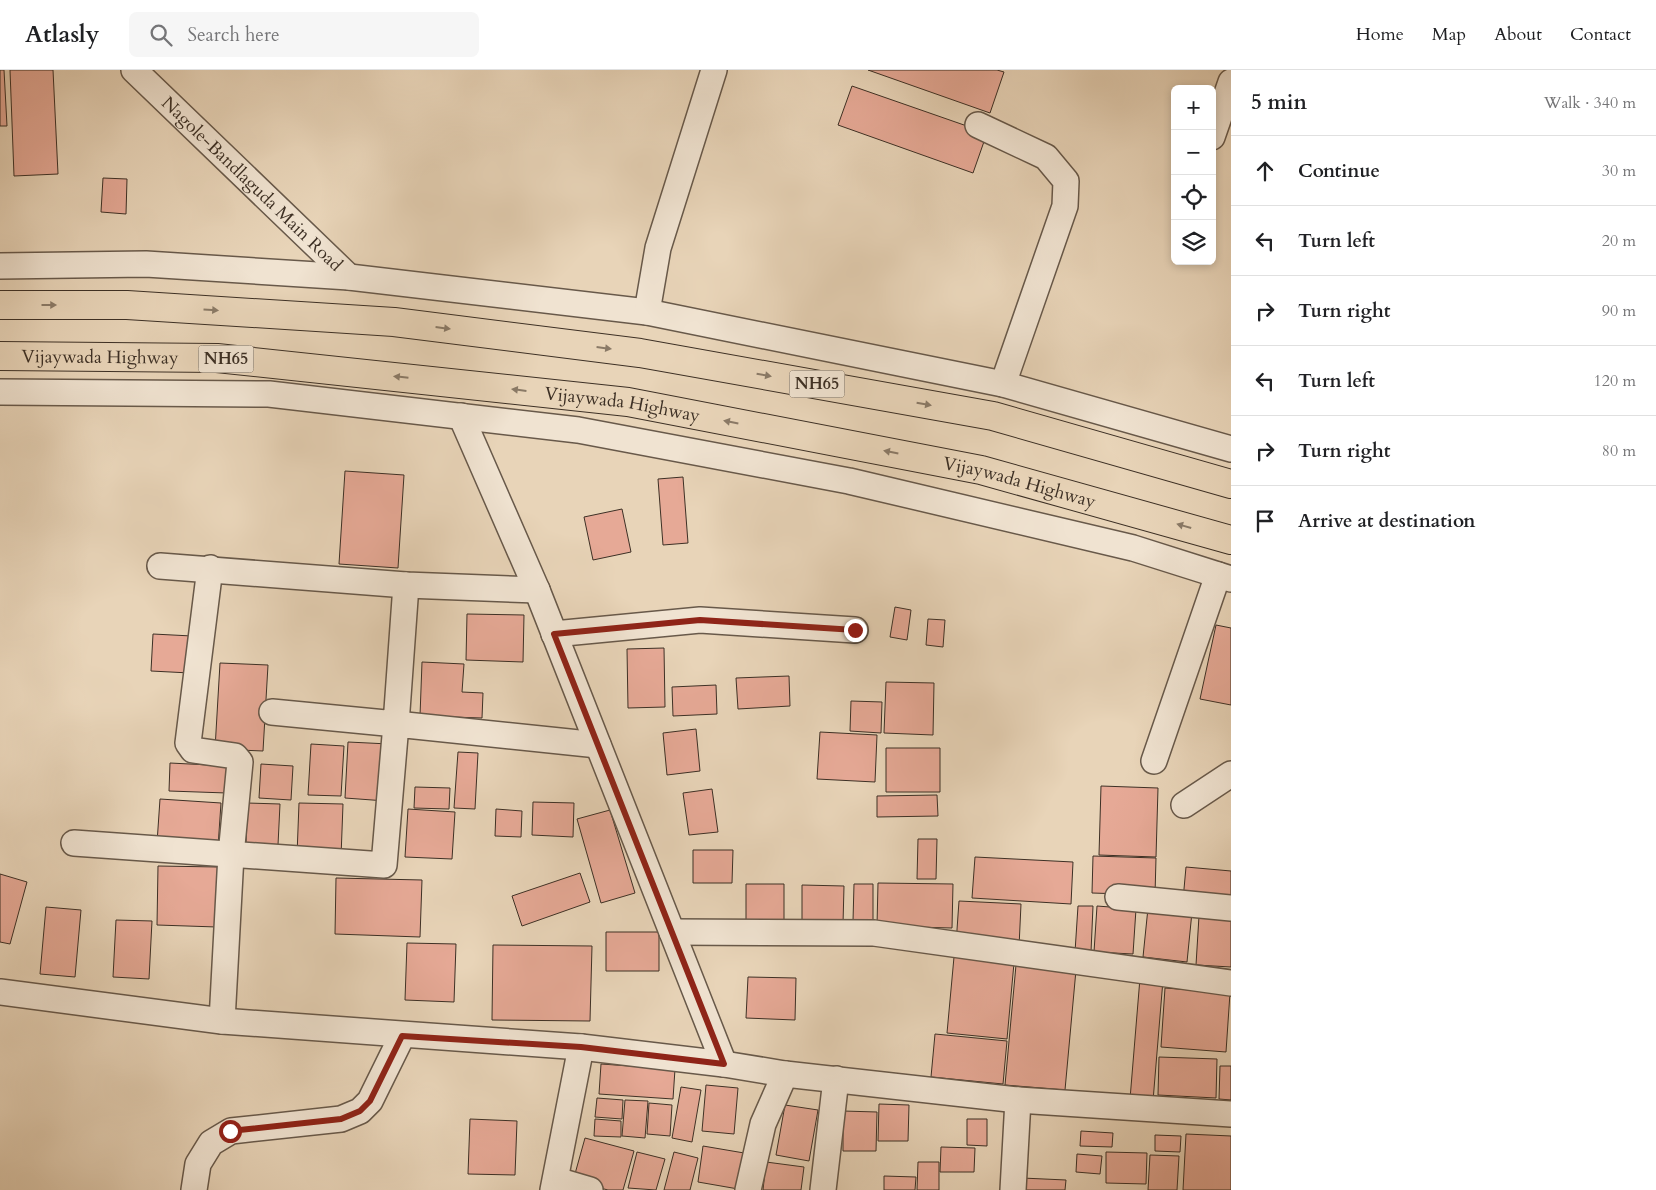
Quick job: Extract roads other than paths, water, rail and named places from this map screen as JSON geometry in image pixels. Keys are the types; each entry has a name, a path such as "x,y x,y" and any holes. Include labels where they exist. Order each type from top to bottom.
{"highway":[{"name":"NH65","path":"0,305 127,305 384,321 640,353 993,416 1231,484"},
{"name":"Vijaywada Highway","path":"0,356 217,358 628,402 981,470 1231,540"}],"street":[{"name":"Nagole-Bandlaguda Main Road","path":"134,70 161,81 349,277"},
{"path":"647,312 658,248 714,70"},
{"path":"1214,130 1231,82"},
{"path":"978,125 1046,157 1066,181 1065,206 1004,384"},
{"path":"0,266 146,264 349,277 647,312 1004,384 1231,449"},
{"path":"0,392 270,394 578,430 849,481 1133,548 1224,577 1154,761"},
{"path":"461,416 537,590 724,1064"},
{"path":"160,566 210,568 406,585 537,590"},
{"path":"210,568 188,743 193,750 234,756 240,762 231,855 222,1021"},
{"path":"74,843 384,865 406,585"},
{"path":"554,634 700,620 855,630"},
{"path":"272,712 598,745"},
{"path":"1184,805 1231,774"},
{"path":"1118,897 1231,908"},
{"path":"672,932 874,933 1231,983"},
{"path":"0,992 222,1021 402,1036 581,1047 724,1064 784,1074 1018,1100 1231,1114"},
{"path":"194,1190 198,1164 211,1143 230,1131 341,1119 360,1111 370,1101 402,1036"},
{"path":"581,1047 554,1185 590,1190"},
{"path":"748,1190 763,1124 784,1074"},
{"path":"823,1190 836,1079"},
{"path":"1013,1190 1018,1100"}]}
